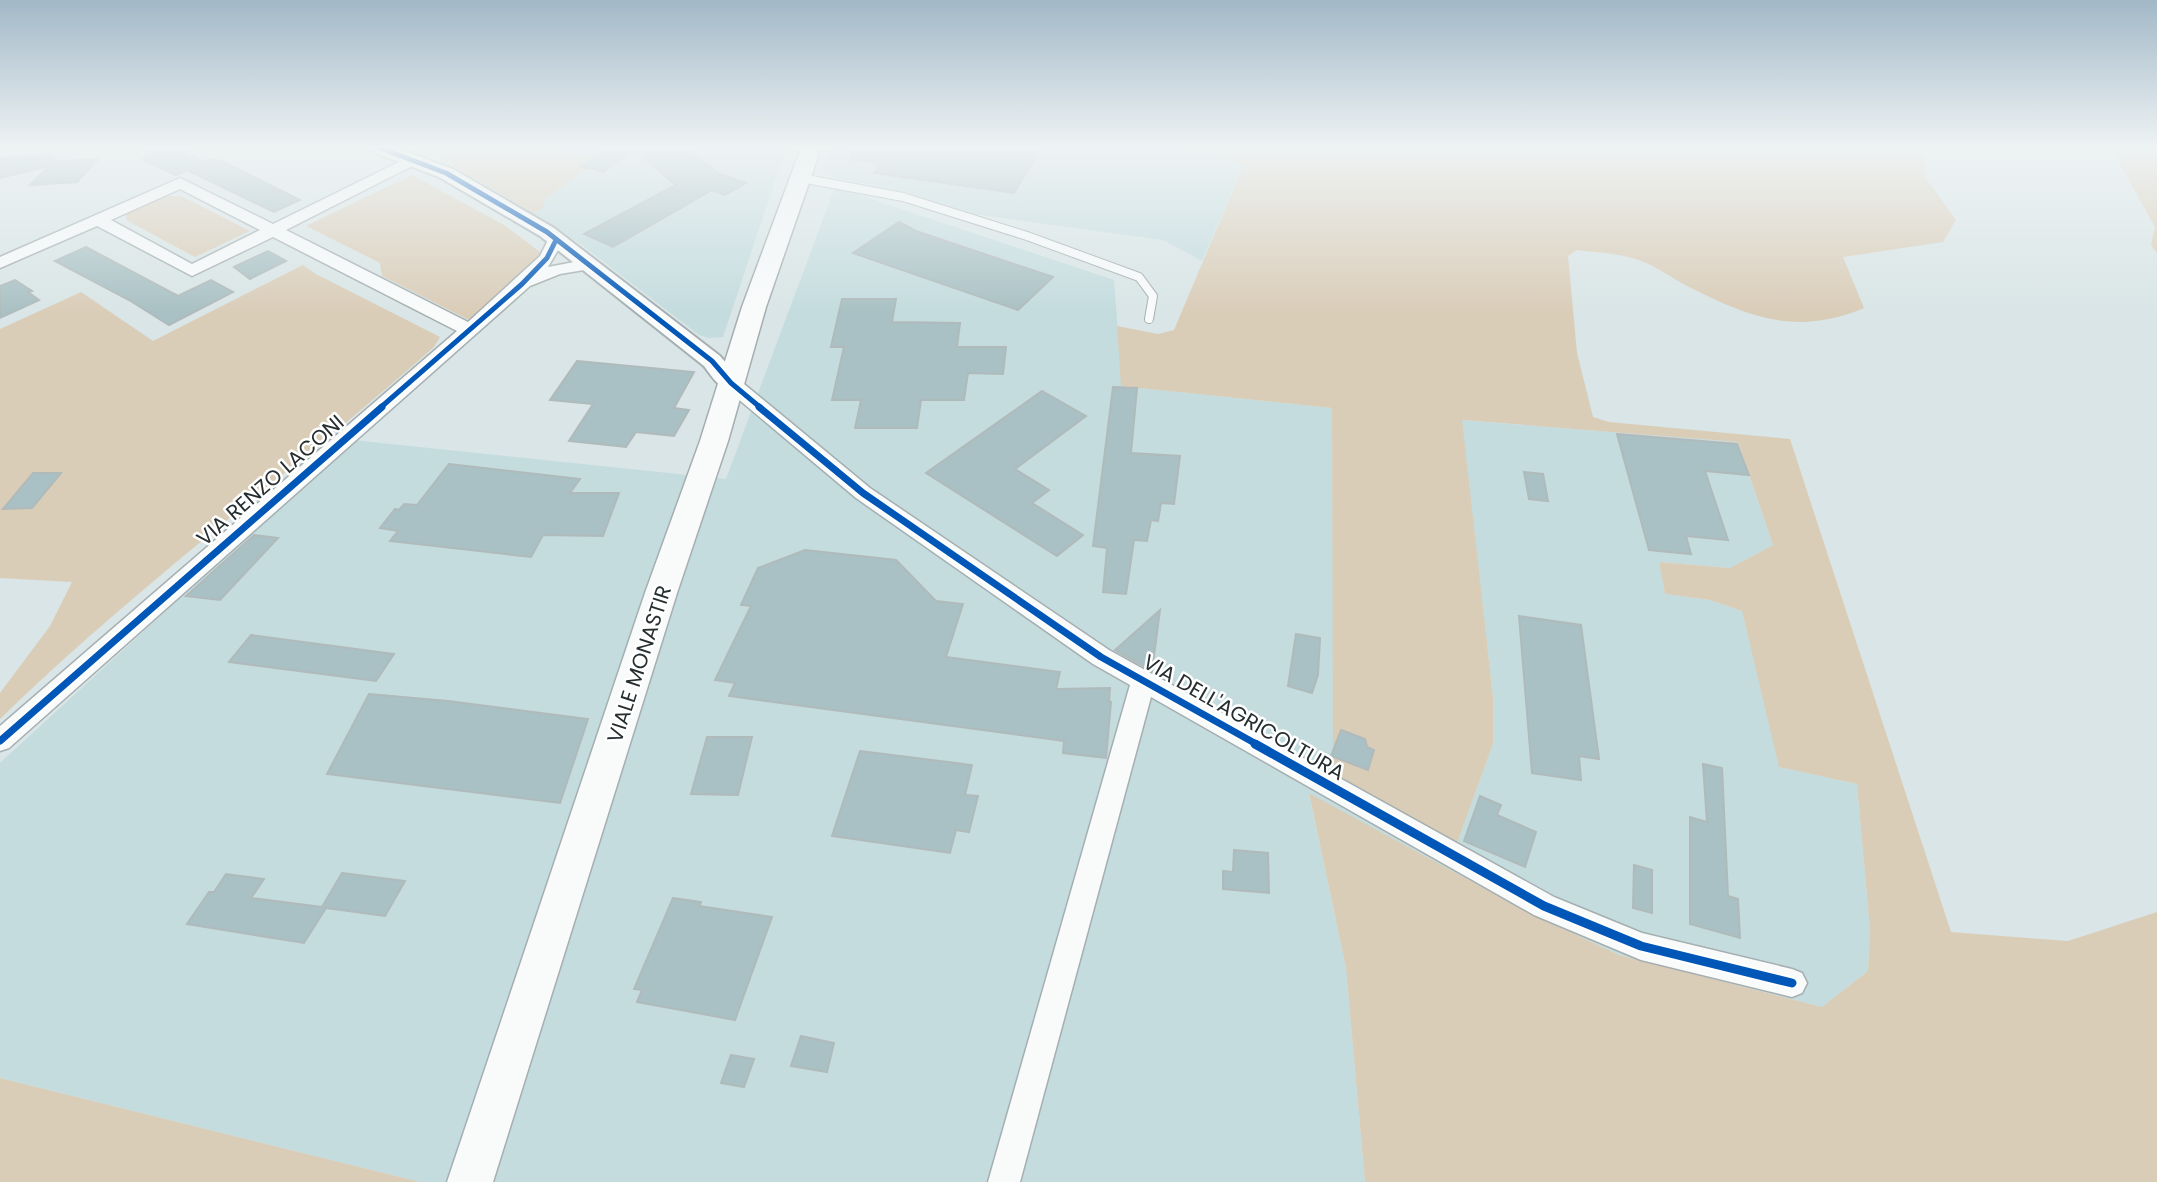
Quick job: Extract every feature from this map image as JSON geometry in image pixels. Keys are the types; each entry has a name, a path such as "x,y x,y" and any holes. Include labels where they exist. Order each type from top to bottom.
{"main road":[{"name":"VIALE MONASTIR","path":"470,1182 754,307 792,203"}],"street":[{"path":"0,263 134,203"},
{"path":"221,203 468,330"},
{"path":"97,219 192,271 328,203"},
{"path":"501,203 590,264 712,361 731,383"},
{"name":"VIA RENZO LACONI","path":"0,741 522,284 547,258 556,240"},
{"name":"VIA RENZO LACONI","path":"522,284 556,270 590,264"},
{"name":"VIA DELL'AGRICOLTURA","path":"731,383 873,501 1101,657 1143,681 1544,906 1642,946 1792,983"},
{"path":"1004,1182 1143,681"}],"lane":[{"path":"923,203 1027,236 1139,277 1153,296 1149,318"}],"shaded area":[{"path":"146,203 195,203 250,231 195,257 126,220 127,212"},
{"path":"353,203 464,203 504,225 540,252 539,256 469,320 382,276 380,263 306,226"},
{"path":"516,203 544,203 543,208 533,213"},
{"path":"517,203 768,203 723,337 709,338 699,335 583,246"},
{"path":"829,203 883,203 1114,280 1122,386 1332,408 1334,782 1457,843 1493,744 1493,697 1461,420 1738,442 1773,545 1730,568 1659,562 1665,594 1710,600 1742,611 1780,767 1857,784 1870,930 1868,971 1822,1007 1619,955 1522,909 1309,794 1346,968 1365,1182 420,1182 0,1078 0,763 352,440 726,479"},
{"path":"940,203 1227,203 1202,261 1163,240 973,214"},
{"path":"1227,203 1944,203 1956,220 1943,242 1843,257 1864,308 1817,321 1775,320 1754,315 1711,298 1634,258 1577,250 1568,256 1577,353 1593,417 1609,422 1790,439 1951,932 2068,941 2157,912 2157,1182 1365,1182 1346,968 1309,793 1522,909 1619,955 1822,1007 1868,971 1870,930 1857,784 1779,767 1742,611 1710,600 1665,594 1659,562 1730,568 1773,545 1738,442 1462,420 1493,697 1493,744 1457,843 1333,782 1332,408 1121,386 1117,326 1158,334 1174,330"},
{"path":"2142,203 2157,203 2157,253 2151,245 2155,227"},
{"path":"303,265 440,337 434,347 380,394 105,622 0,719 0,693 50,626 72,582 0,578 0,329 81,292 153,341"},
{"path":"0,1078 420,1182 0,1182"}],"building":[{"path":"256,203 293,203 274,212"},
{"path":"642,203 689,203 613,247 584,234"},
{"path":"899,222 916,231 1053,277 1018,310 853,253"},
{"path":"86,247 178,296 211,280 233,292 169,325 129,300 55,261"},
{"path":"268,251 286,261 250,279 234,267"},
{"path":"15,280 32,291 28,292 39,300 0,318 0,286"},
{"path":"842,299 896,299 892,322 960,323 957,347 1006,347 1003,374 968,373 964,400 921,400 917,428 855,428 861,400 832,400 844,347 831,347"},
{"path":"577,361 694,372 674,408 689,410 674,436 636,432 626,447 569,441 593,404 550,400"},
{"path":"1113,387 1137,388 1131,453 1180,456 1174,504 1161,503 1158,521 1151,520 1147,541 1134,540 1126,594 1103,592 1107,548 1093,546"},
{"path":"1042,391 1086,416 1015,469 1049,490 1032,503 1083,535 1057,556 926,473"},
{"path":"1617,434 1737,444 1749,475 1705,471 1728,540 1686,536 1691,554 1649,550"},
{"path":"449,464 580,479 570,493 619,493 603,536 543,535 531,557 390,541 398,531 380,528 395,509 399,510 404,504 417,505"},
{"path":"1524,472 1543,474 1548,501 1529,499"},
{"path":"33,473 61,473 32,508 3,509"},
{"path":"254,535 278,538 220,600 186,596"},
{"path":"805,550 896,560 936,601 963,604 946,657 1060,672 1056,689 1110,688 1106,758 1063,753 1064,741 729,696 735,683 715,680 751,606 741,605 758,568"},
{"path":"1160,610 1152,671 1115,650"},
{"path":"1519,616 1581,625 1599,759 1579,756 1581,780 1532,773"},
{"path":"1296,634 1320,638 1318,675 1312,693 1288,686"},
{"path":"251,635 394,654 376,681 229,662"},
{"path":"369,694 588,719 560,803 327,774"},
{"path":"1341,730 1365,739 1367,747 1374,750 1368,770 1331,756"},
{"path":"707,737 752,737 738,795 691,794"},
{"path":"860,751 972,765 965,795 978,796 969,832 956,830 950,853 832,836"},
{"path":"1703,764 1722,768 1728,896 1738,899 1740,938 1690,924 1690,817 1707,822"},
{"path":"1480,796 1501,805 1497,815 1536,832 1525,867 1464,841"},
{"path":"1234,850 1268,853 1269,893 1223,889 1223,871 1233,872"},
{"path":"1634,865 1652,870 1652,913 1633,908"},
{"path":"342,873 405,881 385,916 326,908 304,943 187,924 209,892 214,892 226,874 264,879 251,898 322,907"},
{"path":"673,898 701,902 699,906 772,917 735,1020 637,1002 642,990 634,989"},
{"path":"801,1036 834,1043 827,1072 791,1066"},
{"path":"731,1055 754,1059 744,1087 721,1083"}],"cycle path":[{"path":"498,203 547,232 712,361 731,383 863,493 1101,657 1544,906 1641,946 1792,983"},
{"path":"0,741 522,284 547,258 556,240"}]}
